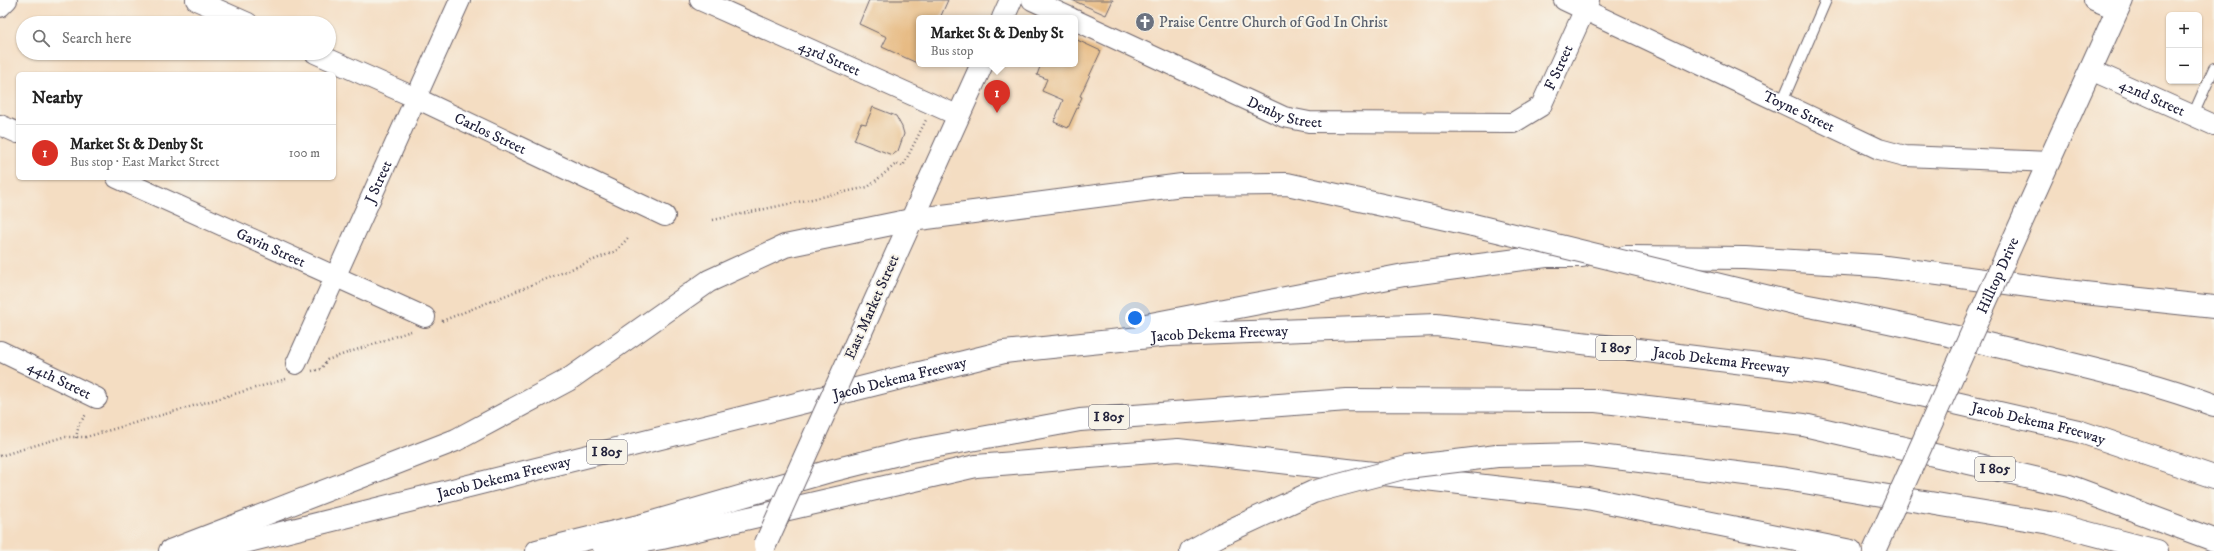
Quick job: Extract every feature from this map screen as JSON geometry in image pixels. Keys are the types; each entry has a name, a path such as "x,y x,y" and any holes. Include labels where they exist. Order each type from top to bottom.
{"main road":[{"path":"1004,15 1011,0"},
{"name":"Hilltop Drive","path":"1874,551 2120,5"},
{"name":"East Market Street","path":"762,551 981,67"},
{"path":"170,551 456,440 568,380 709,281 785,246 911,220 1182,185 1288,184 1473,225 1798,304 1881,319 2073,364 2214,405"},
{"path":"1004,352 1404,275 1546,256 1745,258 1878,266 2066,291 2214,307"},
{"path":"2066,291 2214,318"},
{"name":"Jacob Dekema Freeway","path":"209,551 1004,352 1169,335 1436,325 1824,373 2078,430 2214,477"},
{"name":"I 805","path":"537,551 639,526 910,451 1080,420 1347,400 1596,401 1804,425 2069,486 2214,540"},
{"path":"587,551 662,538 976,466 1178,450 1587,498 1851,551"},
{"path":"1191,551 1220,535 1313,492 1408,467 1497,456 1583,454 1786,479 2050,524 2157,551"}],"street":[{"path":"0,7 7,0"},
{"path":"196,0 232,16"},
{"name":"J Street","path":"298,372 336,277 460,0"},
{"name":"43rd Street","path":"700,0 959,116"},
{"path":"1032,0 1064,15"},
{"name":"Toyne Street","path":"1564,0 1586,4 1782,102 1879,148 1905,156 2049,162"},
{"path":"2094,0 2120,5"},
{"name":"F Street","path":"1513,123 1541,106 1586,4"},
{"name":"Denby Street","path":"1078,21 1284,117 1309,122 1513,123"},
{"name":"Carlos Street","path":"331,60 416,98 665,216"},
{"name":"42nd Street","path":"2091,70 2214,125"},
{"path":"0,125 16,132"},
{"name":"Gavin Street","path":"121,180 336,277 426,323"},
{"name":"44th Street","path":"0,351 97,398"}],"lane":[{"path":"1782,102 1826,0"},
{"path":"2193,115 2214,68"}],"path":[{"path":"713,220 868,187 896,164 903,166 935,104"},
{"path":"0,456 62,437 86,437 298,372 321,369 327,360 616,251 628,238"},
{"path":"76,438 79,424 97,398"}],"building":[{"path":"869,0 948,0 941,15 916,15 916,63 882,47 887,37 859,24"},
{"path":"1072,0 1113,0 1106,15"},
{"path":"1078,40 1101,51 1080,96 1082,97 1068,128 1054,122 1063,100 1042,91 1047,79 1037,75 1040,67 1078,67"},
{"path":"873,107 896,116 902,127 904,134 898,151 892,155 854,140 861,123 866,124"}],"place":[{"name":"Praise Centre Church of God In Christ","path":"1145,22"},
{"name":"Market St & Denby St","path":"997,113"}]}
